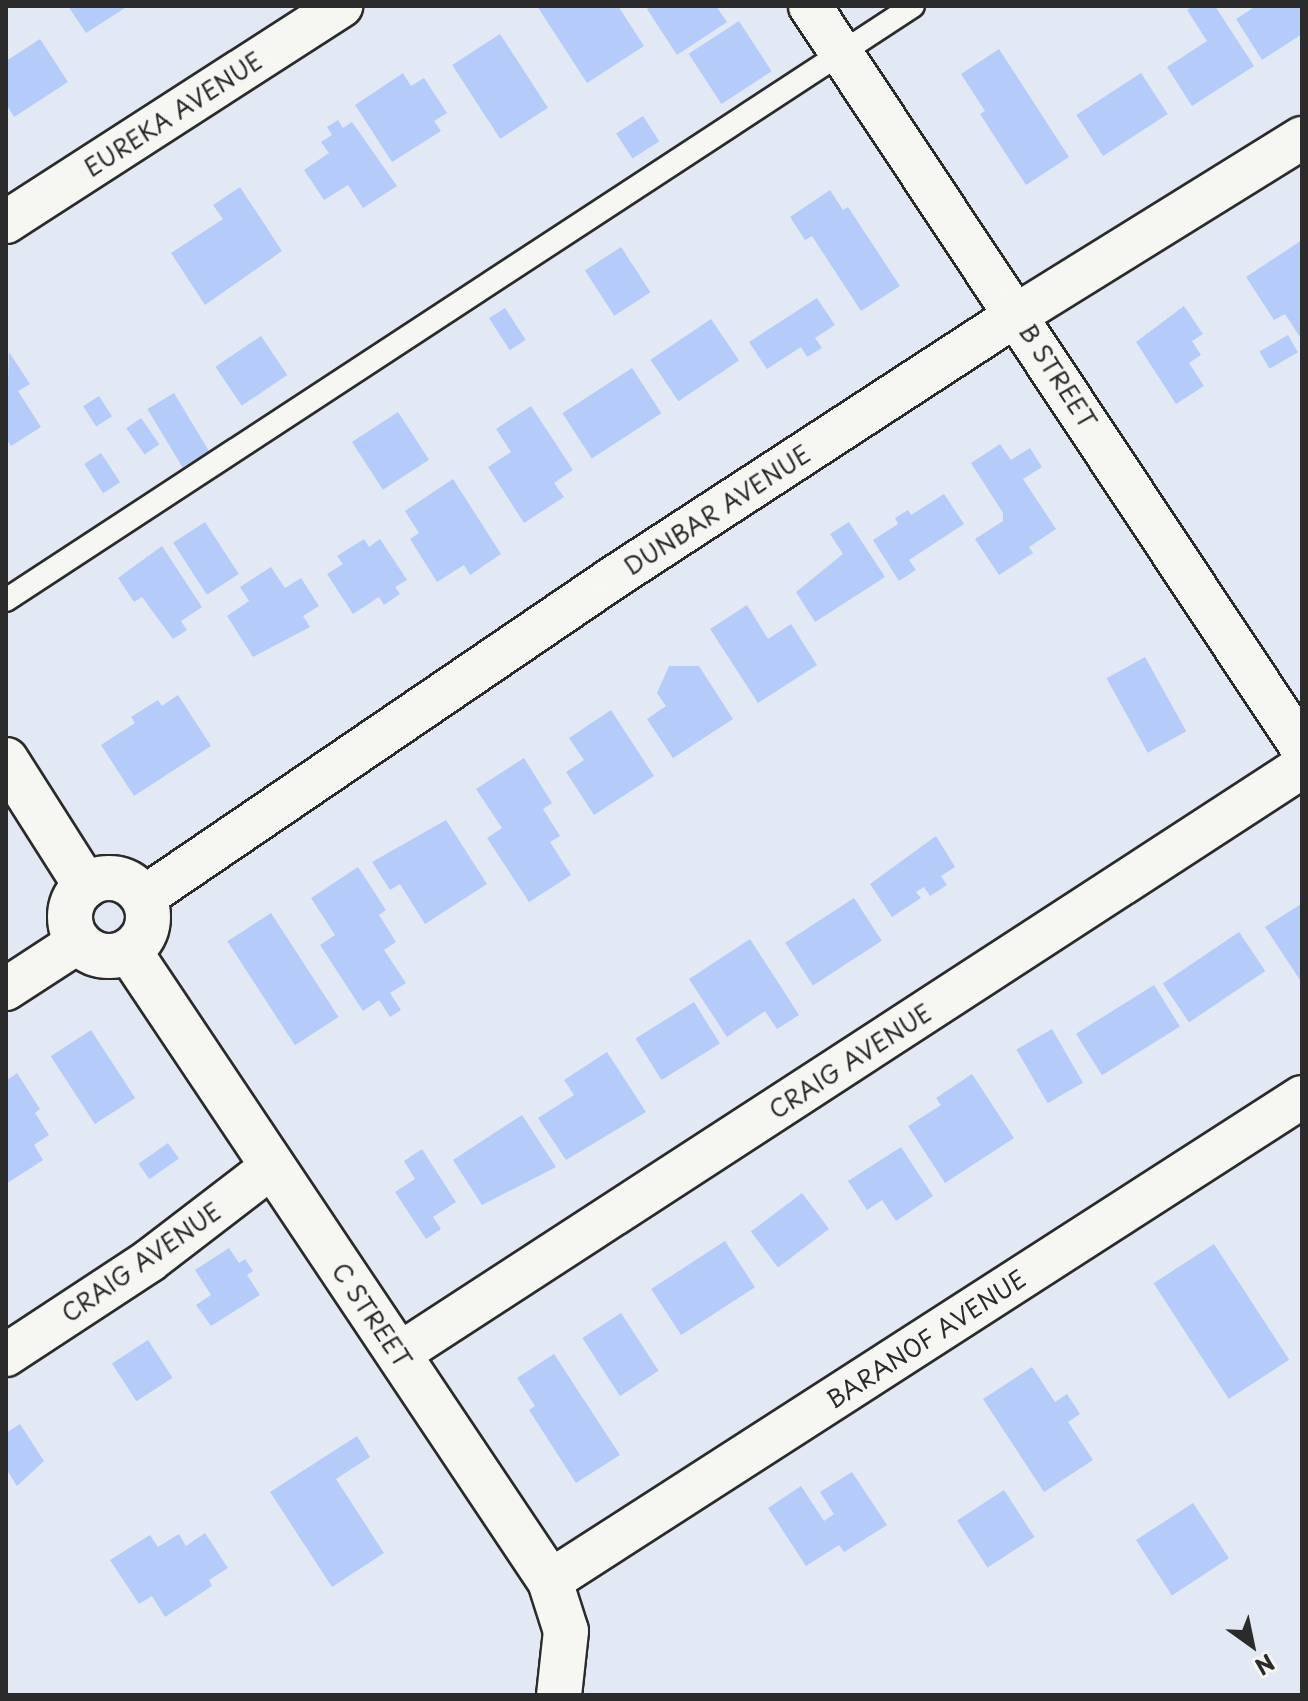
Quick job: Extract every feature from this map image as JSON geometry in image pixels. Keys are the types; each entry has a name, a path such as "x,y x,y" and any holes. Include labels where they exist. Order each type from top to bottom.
{"street":[{"name":"EUREKA AVENUE","path":"6,222 341,6"},
{"name":"B STREET","path":"810,6 1018,314 1302,748"},
{"name":"DUNBAR AVENUE","path":"143,898 603,585 1018,314 1302,138"},
{"path":"6,760 86,886"},
{"name":"CRAIG AVENUE","path":"399,1354 1302,767"},
{"path":"117,879 143,898 148,910 145,934 129,951 102,956 78,942 72,931 71,906 86,886 117,879"},
{"path":"6,989 78,942"},
{"name":"C STREET","path":"129,951 550,1581 566,1631 559,1695"},
{"name":"BARANOF AVENUE","path":"550,1581 1299,1106"},
{"name":"CRAIG AVENUE","path":"6,1355 149,1261 273,1166"}],"lane":[{"path":"6,600 913,6"}],"building":[{"path":"68,6 128,6 86,33"},
{"path":"537,6 618,6 644,46 587,83"},
{"path":"651,6 716,6 727,22 677,55 647,9"},
{"path":"1193,6 1215,6 1254,66 1192,106 1167,67 1207,41 1187,10"},
{"path":"1256,6 1302,6 1302,34 1262,60 1236,19"},
{"path":"739,21 772,71 721,104 689,54"},
{"path":"500,34 548,108 500,139 452,65"},
{"path":"40,39 68,82 14,117 6,104 6,61"},
{"path":"999,49 1069,157 1026,185 980,114 985,111 961,74"},
{"path":"403,73 411,86 424,78 447,113 434,121 441,131 392,162 355,105"},
{"path":"1141,73 1168,114 1103,156 1076,115"},
{"path":"643,116 659,141 633,159 616,133"},
{"path":"338,120 343,128 352,122 397,186 363,208 348,185 324,200 304,170 329,153 321,142 332,135 327,127"},
{"path":"240,187 282,251 205,305 171,253 223,219 213,205"},
{"path":"830,190 843,210 848,207 900,286 861,311 812,236 805,240 790,217"},
{"path":"1302,240 1302,340 1285,314 1274,320 1246,277"},
{"path":"621,247 650,292 614,316 585,270"},
{"path":"817,298 835,325 815,338 822,348 807,357 801,347 767,369 749,342"},
{"path":"1184,306 1203,334 1192,341 1201,355 1189,363 1204,386 1176,404 1136,342"},
{"path":"505,308 526,340 510,350 489,318"},
{"path":"711,319 739,360 678,401 650,360"},
{"path":"1288,335 1298,352 1269,369 1259,352"},
{"path":"261,336 287,375 242,406 215,367"},
{"path":"9,352 30,384 18,391 41,427 11,446 6,438"},
{"path":"632,368 661,413 592,458 562,413"},
{"path":"174,393 209,451 182,467 147,409"},
{"path":"99,396 112,416 96,426 83,406"},
{"path":"531,406 573,470 554,483 564,497 524,523 488,467 511,452 496,429"},
{"path":"398,412 429,460 383,490 352,442"},
{"path":"141,418 159,444 145,455 126,428"},
{"path":"1000,444 1011,460 1030,448 1042,467 1023,479 1056,529 1029,547 1033,553 999,575 975,539 1003,521 1003,513 971,463"},
{"path":"101,453 120,482 103,493 84,464"},
{"path":"453,479 501,554 470,575 464,565 437,582 410,539 419,533 405,511"},
{"path":"944,494 964,524 909,560 916,570 899,581 873,540 898,524 895,518 908,510 911,515"},
{"path":"205,522 239,574 207,595 173,543"},
{"path":"849,522 885,577 815,622 796,592 843,554 830,534"},
{"path":"364,539 369,547 380,539 407,580 395,587 400,594 384,605 379,597 353,614 327,574 343,564 337,556"},
{"path":"162,546 202,607 181,621 187,630 173,639 142,597 134,602 118,578"},
{"path":"271,567 285,588 301,578 319,606 303,616 310,627 253,657 227,616 249,601 240,587"},
{"path":"747,605 768,639 791,624 817,665 758,703 710,629"},
{"path":"1145,657 1186,731 1148,753 1107,678"},
{"path":"669,666 699,666 733,719 673,758 647,719 666,706 657,693"},
{"path":"178,695 211,746 134,796 101,745 135,723 131,717 158,700 162,706"},
{"path":"611,710 654,776 594,815 566,772 584,760 569,738"},
{"path":"524,758 552,803 543,809 560,836 550,842 571,875 529,902 487,838 502,828 476,789"},
{"path":"446,820 487,884 425,924 400,884 390,890 372,862"},
{"path":"936,836 955,867 941,876 947,885 930,896 924,887 916,892 921,898 892,917 870,884"},
{"path":"358,867 386,910 379,915 396,942 384,950 406,983 390,993 401,1010 390,1017 379,1000 363,1011 320,945 335,935 311,898"},
{"path":"854,898 882,941 813,985 785,943"},
{"path":"1302,906 1302,983 1265,927"},
{"path":"271,913 339,1017 295,1045 227,941"},
{"path":"1239,932 1265,971 1189,1022 1163,983"},
{"path":"750,939 799,1015 777,1029 765,1011 727,1037 689,979"},
{"path":"1154,985 1180,1027 1102,1075 1076,1034"},
{"path":"694,1002 720,1044 661,1080 635,1039"},
{"path":"1052,1029 1083,1083 1047,1103 1016,1050"},
{"path":"91,1030 135,1098 95,1124 51,1056"},
{"path":"607,1052 646,1112 566,1160 538,1118 574,1095 564,1080"},
{"path":"17,1073 40,1109 35,1113 49,1135 34,1145 43,1160 6,1184 6,1081"},
{"path":"972,1074 1014,1138 945,1183 908,1126 941,1105 936,1098"},
{"path":"522,1115 556,1167 482,1205 453,1160"},
{"path":"168,1143 179,1159 149,1179 139,1164"},
{"path":"901,1147 933,1196 896,1221 882,1200 867,1210 848,1181"},
{"path":"422,1149 456,1202 433,1217 441,1229 426,1239 395,1192 415,1179 404,1161"},
{"path":"802,1193 829,1229 778,1267 751,1232"},
{"path":"725,1241 755,1287 681,1335 651,1289"},
{"path":"1214,1244 1289,1360 1229,1399 1154,1283"},
{"path":"229,1248 239,1263 245,1259 253,1271 247,1275 260,1295 211,1326 196,1305 211,1295 195,1270"},
{"path":"621,1313 659,1371 620,1396 582,1338"},
{"path":"148,1340 173,1378 136,1401 112,1363"},
{"path":"554,1354 620,1455 576,1483 529,1410 535,1406 517,1378"},
{"path":"1032,1367 1055,1402 1067,1394 1080,1414 1068,1422 1093,1460 1044,1492 983,1399"},
{"path":"20,1424 44,1461 17,1486 6,1469 6,1433"},
{"path":"357,1436 370,1457 336,1479 384,1553 332,1587 270,1492"},
{"path":"852,1472 887,1525 844,1552 839,1545 806,1566 768,1508 801,1486 824,1521 834,1514 820,1492"},
{"path":"1004,1490 1034,1537 988,1567 957,1520"},
{"path":"1193,1503 1229,1558 1172,1595 1136,1540"},
{"path":"205,1533 228,1568 209,1580 212,1586 165,1617 152,1596 139,1604 110,1560 150,1535 158,1547 179,1534 186,1546"}]}
